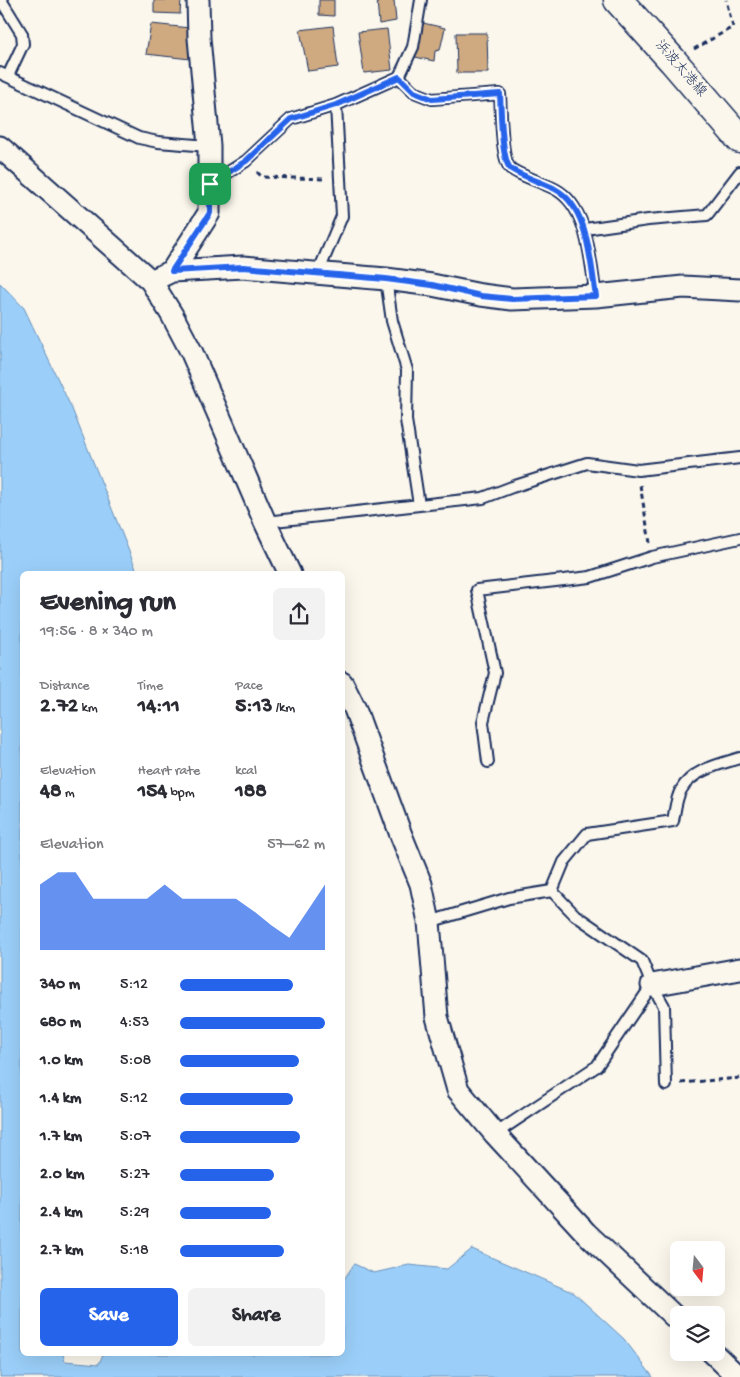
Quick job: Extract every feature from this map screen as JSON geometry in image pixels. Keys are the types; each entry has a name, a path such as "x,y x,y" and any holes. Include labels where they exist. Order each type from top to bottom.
{"main road":[{"name":"浜波太港線","path":"618,0 674,60 740,139"}],"street":[{"path":"172,271 210,213 209,146 198,38 198,0"},
{"path":"0,148 151,281 192,353 265,522 289,571"},
{"path":"151,281 172,271 243,267 386,279 432,285 481,296 512,299 596,296 683,287 740,290"},
{"path":"345,689 355,709 421,884 429,922 437,1017 458,1090 495,1134 586,1233 670,1312"},
{"path":"652,985 740,969"},
{"path":"721,1361 738,1377"}],"lane":[{"path":"1,0 22,34 23,44 4,75 139,138 158,142 209,146"},
{"path":"210,184 246,161 291,119 336,105 399,77 413,47 421,0"},
{"path":"399,77 414,92 432,99 500,94 504,156 510,168 557,190 569,200 585,229 596,296"},
{"path":"318,273 342,216 336,105"},
{"path":"585,229 648,220 707,215 740,172"},
{"path":"386,279 392,321 407,370 406,420 419,505"},
{"path":"265,522 483,498 588,463 638,470 740,458"},
{"path":"488,762 483,722 495,673 477,590 590,576 652,557 740,538"},
{"path":"552,891 564,862 587,834 673,821 680,791 687,782 706,769 740,758"},
{"path":"429,922 509,898 552,891"},
{"path":"552,891 575,915 642,961 652,985 664,1006 666,1085"},
{"path":"495,1134 597,1066 652,985"}],"path":[{"path":"674,60 733,27 726,0"},
{"path":"246,161 262,177 339,180"},
{"path":"638,470 652,557"},
{"path":"666,1085 740,1078"}],"water":[{"path":"0,283 24,308 72,409 137,571 20,571 20,1356 64,1356 65,1361 99,1364 102,1356 345,1356 345,1278 354,1264 374,1273 409,1265 447,1269 472,1249 574,1293 624,1339 653,1377 0,1377"}],"building":[{"path":"154,0 181,0 180,14 154,13"},
{"path":"319,0 334,0 334,16 319,15"},
{"path":"377,0 394,0 396,21 379,24"},
{"path":"423,23 445,28 440,50 435,51 434,61 415,57"},
{"path":"151,24 190,28 190,59 146,54"},
{"path":"333,26 338,67 308,71 300,30"},
{"path":"387,29 392,70 364,73 358,32"},
{"path":"456,33 487,33 488,73 457,73"}],"route":[{"path":"399,77 414,92 432,99 500,94 504,156 510,168 557,190 569,200 585,229 596,296 512,299 481,296 432,285 386,279 243,267 172,271 210,213 210,184 246,161 291,119 336,105 399,77"}]}
